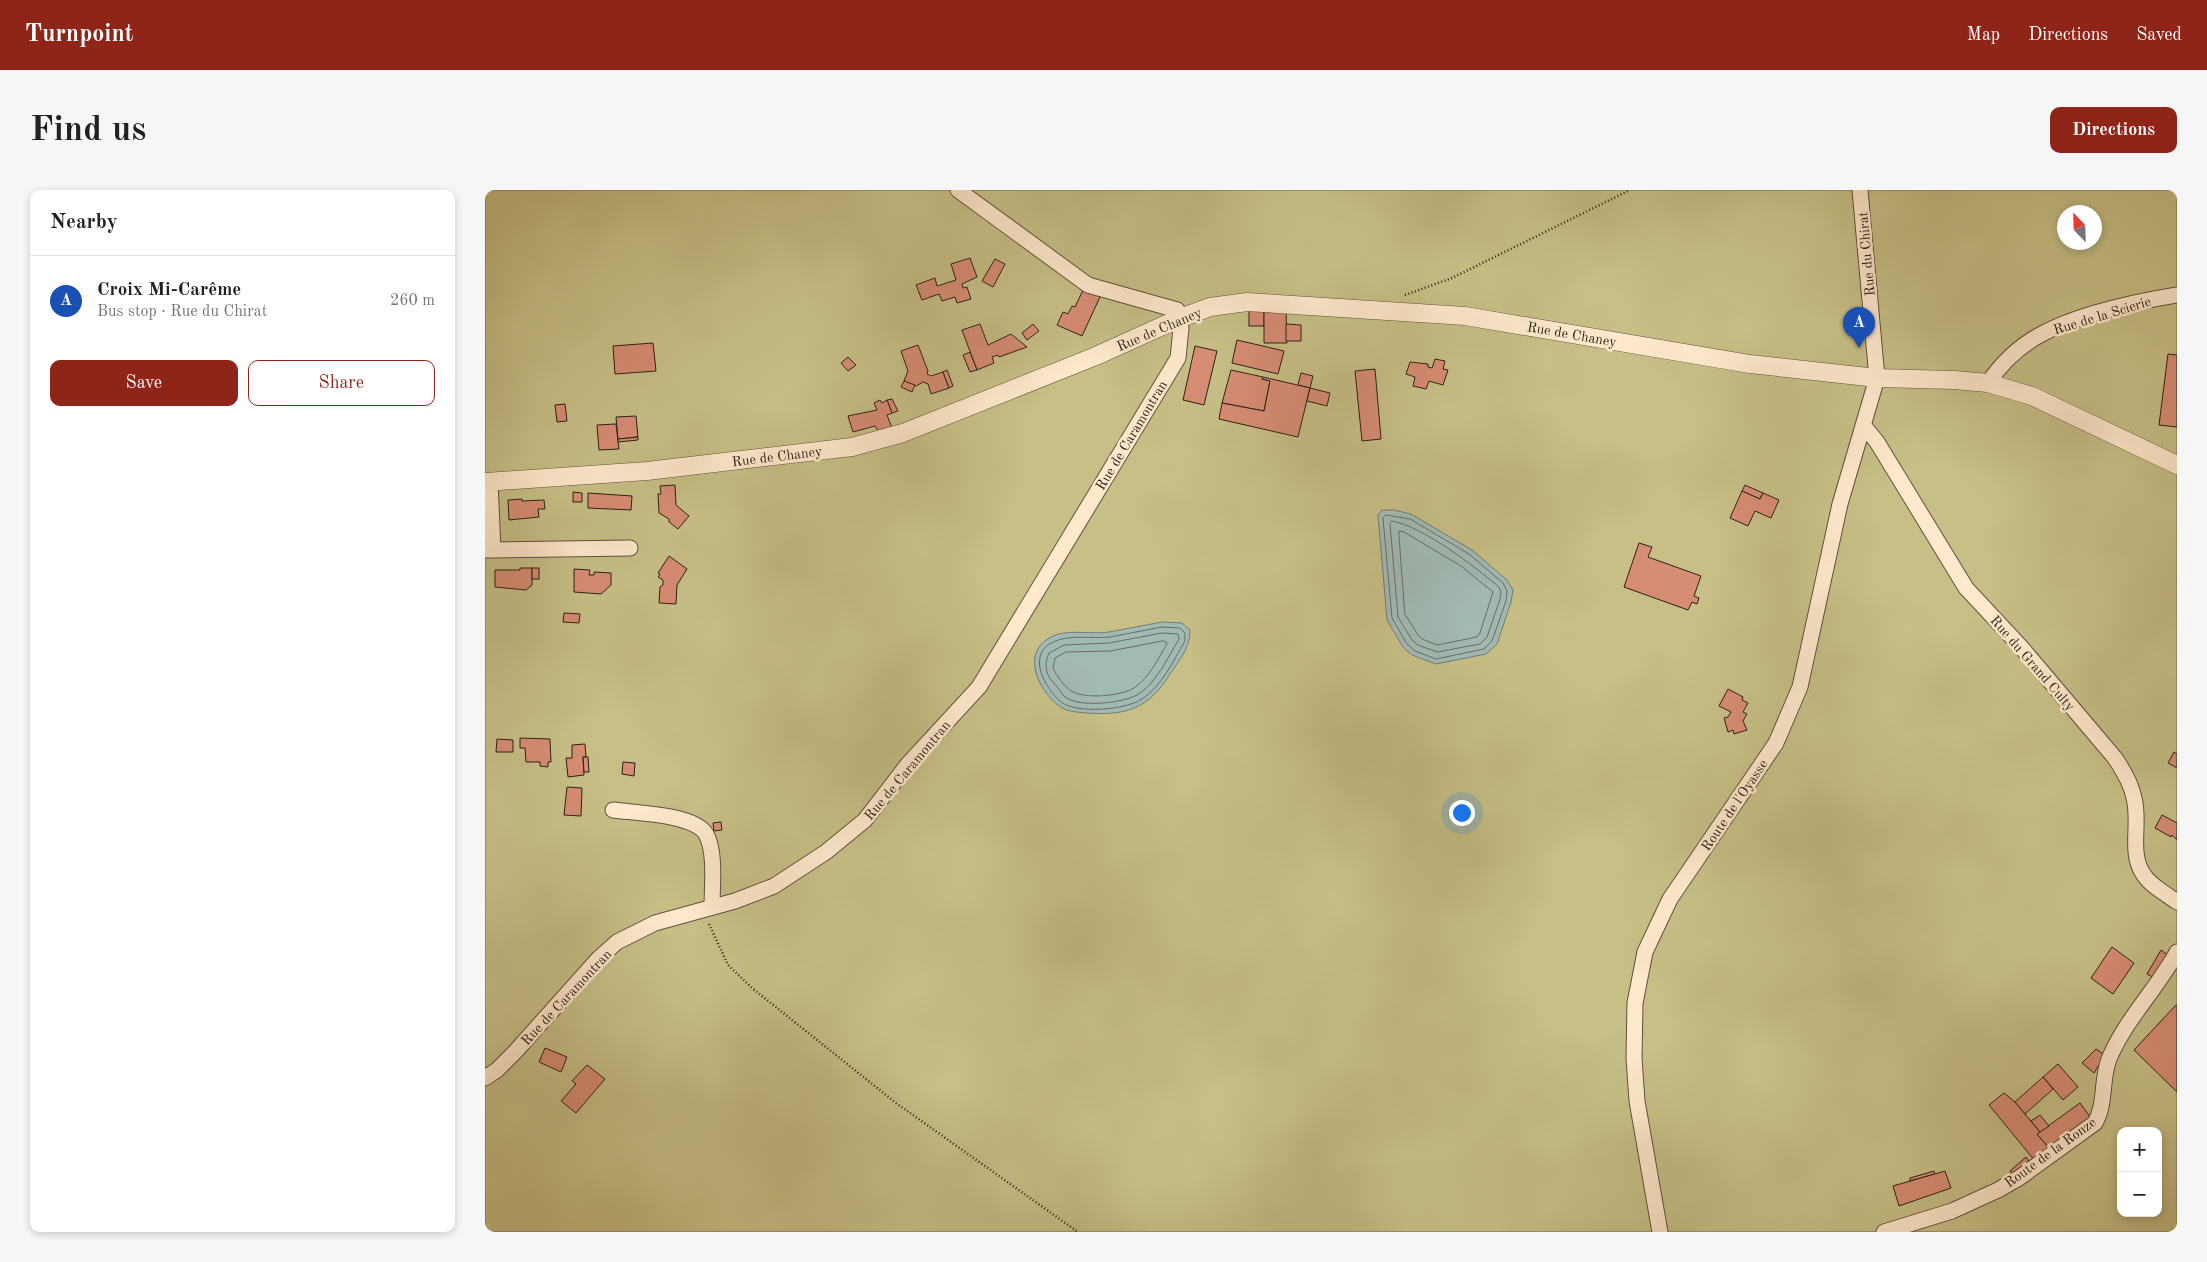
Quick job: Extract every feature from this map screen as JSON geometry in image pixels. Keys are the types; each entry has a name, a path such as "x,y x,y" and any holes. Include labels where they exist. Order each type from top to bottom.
{"street":[{"path":"958,190 1088,285 1177,310 1180,318"},
{"name":"Rue du Chirat","path":"1860,190 1877,378"},
{"name":"Rue de la Scierie","path":"1988,384 2000,366 2038,336 2074,321 2114,309 2177,295"},
{"name":"Rue de Chaney","path":"487,482 647,471 824,451 873,442 903,433 1096,356 1180,318 1210,307 1247,302 1465,316 1749,364 1877,378 1954,380 1988,384 2033,396 2177,465"},
{"name":"Rue de Caramontran","path":"485,1078 497,1070 515,1052 599,958 617,942 655,923 735,901 773,886 826,852 865,820 908,764 979,687 1178,358 1180,318"},
{"name":"Route de l'Oyasse","path":"1661,1232 1637,1101 1633,1058 1635,1003 1645,952 1670,899 1776,744 1791,714 1800,688 1840,504 1877,378"},
{"name":"Rue du Grand Culty","path":"1864,426 1877,442 1966,588 2032,661 2124,771 2135,798 2137,861 2142,873 2151,883 2177,902"},
{"path":"487,482 489,550 629,548"},
{"path":"613,810 691,822 705,833 711,850 712,907"},
{"name":"Route de la Ronze","path":"1884,1232 1952,1211 1998,1190 2019,1178 2095,1123 2100,1114 2103,1084 2109,1060 2142,1004 2177,952"}],"path":[{"path":"1396,298 1452,278 1631,190"},
{"path":"712,907 709,923 716,942 729,966 739,977 896,1103 1078,1232"}],"shaded area":[{"path":"485,190 2177,190 2177,1232 485,1232"}],"water":[{"path":"1382,510 1394,510 1411,514 1472,550 1507,580 1513,590 1511,602 1497,644 1486,654 1436,664 1412,655 1403,647 1387,620 1378,515"},
{"path":"1162,622 1182,623 1190,630 1190,636 1181,658 1162,686 1154,695 1136,707 1125,711 1101,714 1068,710 1051,699 1039,682 1035,663 1036,654 1041,645 1049,638 1070,632 1102,633"}],"building":[{"path":"970,258 977,277 962,284 963,288 967,287 971,299 957,303 955,297 942,301 939,294 922,300 916,285 935,278 937,286 956,280 951,264"},
{"path":"995,259 1005,264 993,287 982,281"},
{"path":"1084,288 1100,297 1082,336 1057,325 1063,312 1068,314 1072,306 1075,307"},
{"path":"1249,310 1264,310 1264,326 1249,326"},
{"path":"1264,311 1286,311 1287,343 1264,343"},
{"path":"980,324 988,345 1011,334 1027,347 999,357 998,355 992,357 994,363 977,370 962,330"},
{"path":"1033,324 1039,331 1027,340 1022,333"},
{"path":"1286,324 1301,325 1301,341 1286,341"},
{"path":"1237,340 1284,351 1278,374 1232,363"},
{"path":"653,343 656,371 615,374 613,346"},
{"path":"918,345 928,371 927,374 931,376 943,372 949,388 931,394 928,384 923,382 916,386 904,381 908,371 901,351"},
{"path":"1195,346 1217,351 1204,405 1183,400"},
{"path":"970,352 977,370 970,372 963,355"},
{"path":"2168,354 2177,355 2177,427 2159,425"},
{"path":"848,357 856,365 848,371 841,363"},
{"path":"1435,359 1445,361 1443,369 1448,370 1443,385 1429,381 1426,389 1413,386 1415,377 1406,374 1410,362 1428,364 1428,367 1432,368"},
{"path":"1375,369 1381,439 1362,441 1355,371"},
{"path":"947,370 953,386 949,388 943,372"},
{"path":"1231,370 1263,377 1262,379 1270,381 1264,411 1222,403"},
{"path":"1301,373 1313,376 1310,388 1298,385"},
{"path":"1263,377 1310,388 1298,437 1219,419 1222,403 1264,411 1270,381 1262,379"},
{"path":"904,381 915,385 912,392 901,387"},
{"path":"1310,388 1330,393 1327,406 1307,401"},
{"path":"892,399 898,411 892,413 887,400"},
{"path":"880,400 882,403 887,400 892,413 887,415 892,428 879,432 875,426 853,432 848,416 877,410 874,403"},
{"path":"565,404 567,421 557,422 555,405"},
{"path":"636,416 638,437 618,439 616,417"},
{"path":"616,424 619,449 599,450 597,425"},
{"path":"638,437 638,440 618,442 618,439"},
{"path":"675,485 676,505 689,516 678,529 669,522 669,519 659,513 658,494 661,494 660,486"},
{"path":"1745,485 1763,493 1760,499 1742,491"},
{"path":"1742,491 1760,499 1763,493 1779,500 1771,518 1755,511 1748,526 1730,518"},
{"path":"573,492 582,493 582,502 573,502"},
{"path":"588,493 632,496 631,510 588,508"},
{"path":"522,499 522,501 544,500 545,509 538,509 539,517 509,520 508,500"},
{"path":"1639,543 1652,547 1648,557 1701,576 1694,596 1699,598 1697,604 1692,602 1688,610 1624,587"},
{"path":"669,556 687,569 677,585 676,604 659,603 660,587 663,585 663,580 658,577 660,574 658,573"},
{"path":"520,568 532,568 532,585 526,590 495,587 495,570 520,570"},
{"path":"532,568 539,568 539,579 532,579"},
{"path":"574,569 590,570 589,575 594,575 594,572 611,573 611,585 601,594 574,592"},
{"path":"564,613 580,614 579,623 563,622"},
{"path":"1728,689 1743,697 1742,700 1748,703 1743,712 1747,714 1743,721 1747,730 1734,734 1733,730 1728,732 1724,718 1728,717 1731,712 1719,706"},
{"path":"520,738 550,739 551,762 548,762 548,767 540,766 540,762 526,762 525,748 520,748"},
{"path":"497,739 513,740 513,752 496,752"},
{"path":"585,744 586,757 583,757 584,775 568,777 566,758 572,758 572,745"},
{"path":"2174,752 2177,754 2177,768 2168,763"},
{"path":"583,757 588,757 589,772 584,772"},
{"path":"623,762 635,763 634,776 622,774"},
{"path":"567,787 582,788 581,816 564,815"},
{"path":"2162,815 2177,823 2177,840 2172,835 2171,837 2155,828"},
{"path":"721,822 722,830 714,831 713,823"},
{"path":"2112,947 2134,963 2113,994 2091,978"},
{"path":"2161,950 2169,956 2154,978 2147,974"},
{"path":"2177,1006 2177,1092 2134,1050"},
{"path":"545,1048 567,1057 561,1072 539,1062"},
{"path":"2096,1049 2105,1055 2094,1073 2082,1063"},
{"path":"2058,1064 2078,1087 2063,1100 2043,1077"},
{"path":"587,1065 605,1079 576,1113 561,1101 576,1084 572,1081"},
{"path":"2043,1077 2053,1089 2025,1114 2015,1102"},
{"path":"2004,1093 2015,1102 2040,1132 2037,1134 2050,1149 2035,1161 1989,1105"},
{"path":"2080,1103 2091,1118 2050,1149 2037,1134"},
{"path":"2040,1115 2049,1126 2040,1132 2031,1121"},
{"path":"2026,1157 2031,1164 2013,1176 2010,1171"},
{"path":"1934,1171 1935,1174 1910,1181 1910,1178"},
{"path":"1945,1171 1951,1188 1899,1206 1893,1186"}],"place":[{"name":"Croix Mi-Carême","path":"1859,348"}]}
